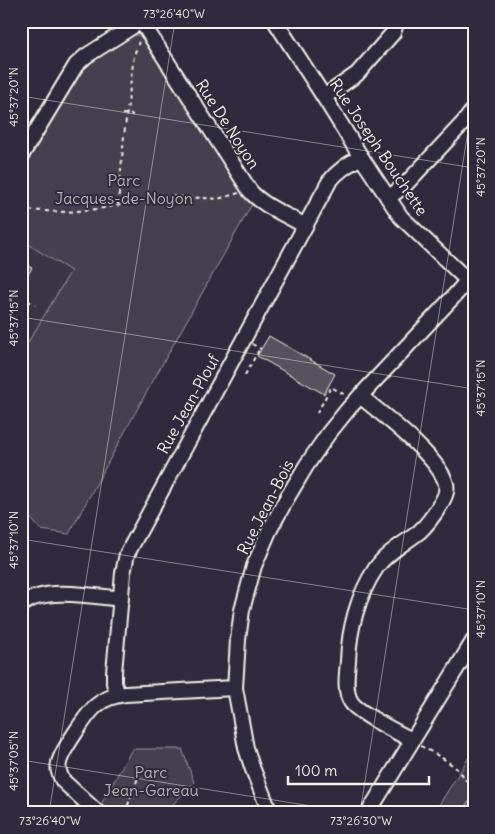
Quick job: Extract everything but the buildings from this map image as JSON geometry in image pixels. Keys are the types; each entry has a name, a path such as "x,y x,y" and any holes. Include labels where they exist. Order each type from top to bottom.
{"street":[{"name":"Rue Joseph Bouchette","path":"275,21 361,157 406,223 470,277"},
{"path":"324,97 357,74 392,33 397,21"},
{"path":"21,156 76,65 86,56 140,25"},
{"name":"Rue De Noyon","path":"140,25 250,190 262,201 305,226"},
{"path":"388,198 404,186 474,109"},
{"name":"Rue Jean-Plouf","path":"118,695 114,683 114,672 125,562 130,547 335,174 341,168 361,157"},
{"name":"Rue Jean-Bois","path":"270,813 246,748 235,688 238,640 249,580 262,547 286,498 311,458 355,397 455,295 470,277"},
{"path":"355,397 427,454 446,482 447,488 444,499 430,522 384,559 369,578 356,611 350,640 347,682 352,702 362,711 414,742"},
{"path":"21,605 35,597 54,594 121,599"},
{"path":"368,813 414,742 474,640"},
{"path":"98,813 63,781 58,765 60,758 89,713 101,702 126,694 235,688"}],"path":[{"path":"118,205 134,55 138,45 140,25"},
{"path":"122,114 133,115"},
{"path":"21,210 67,212 98,209 169,196 218,199 244,192"},
{"path":"21,296 35,305"},
{"path":"245,375 261,349 249,342"},
{"path":"317,413 330,386 355,397"},
{"path":"414,742 458,769 464,775 466,781"},
{"path":"125,813 139,775"}],"shaded area":[{"path":"21,240 72,271 21,354"},
{"path":"474,798 474,813 461,813 467,803"}],"green space":[{"name":"Parc Jacques-de-Noyon","path":"134,35 142,38 242,192 252,204 69,534 41,530 21,507 21,354 71,271 21,240 21,170 84,67"},
{"name":"Parc Jean-Gareau","path":"132,749 182,749 194,782 165,813 108,813 100,806"},
{"path":"474,749 474,798 461,813 434,813"}]}
